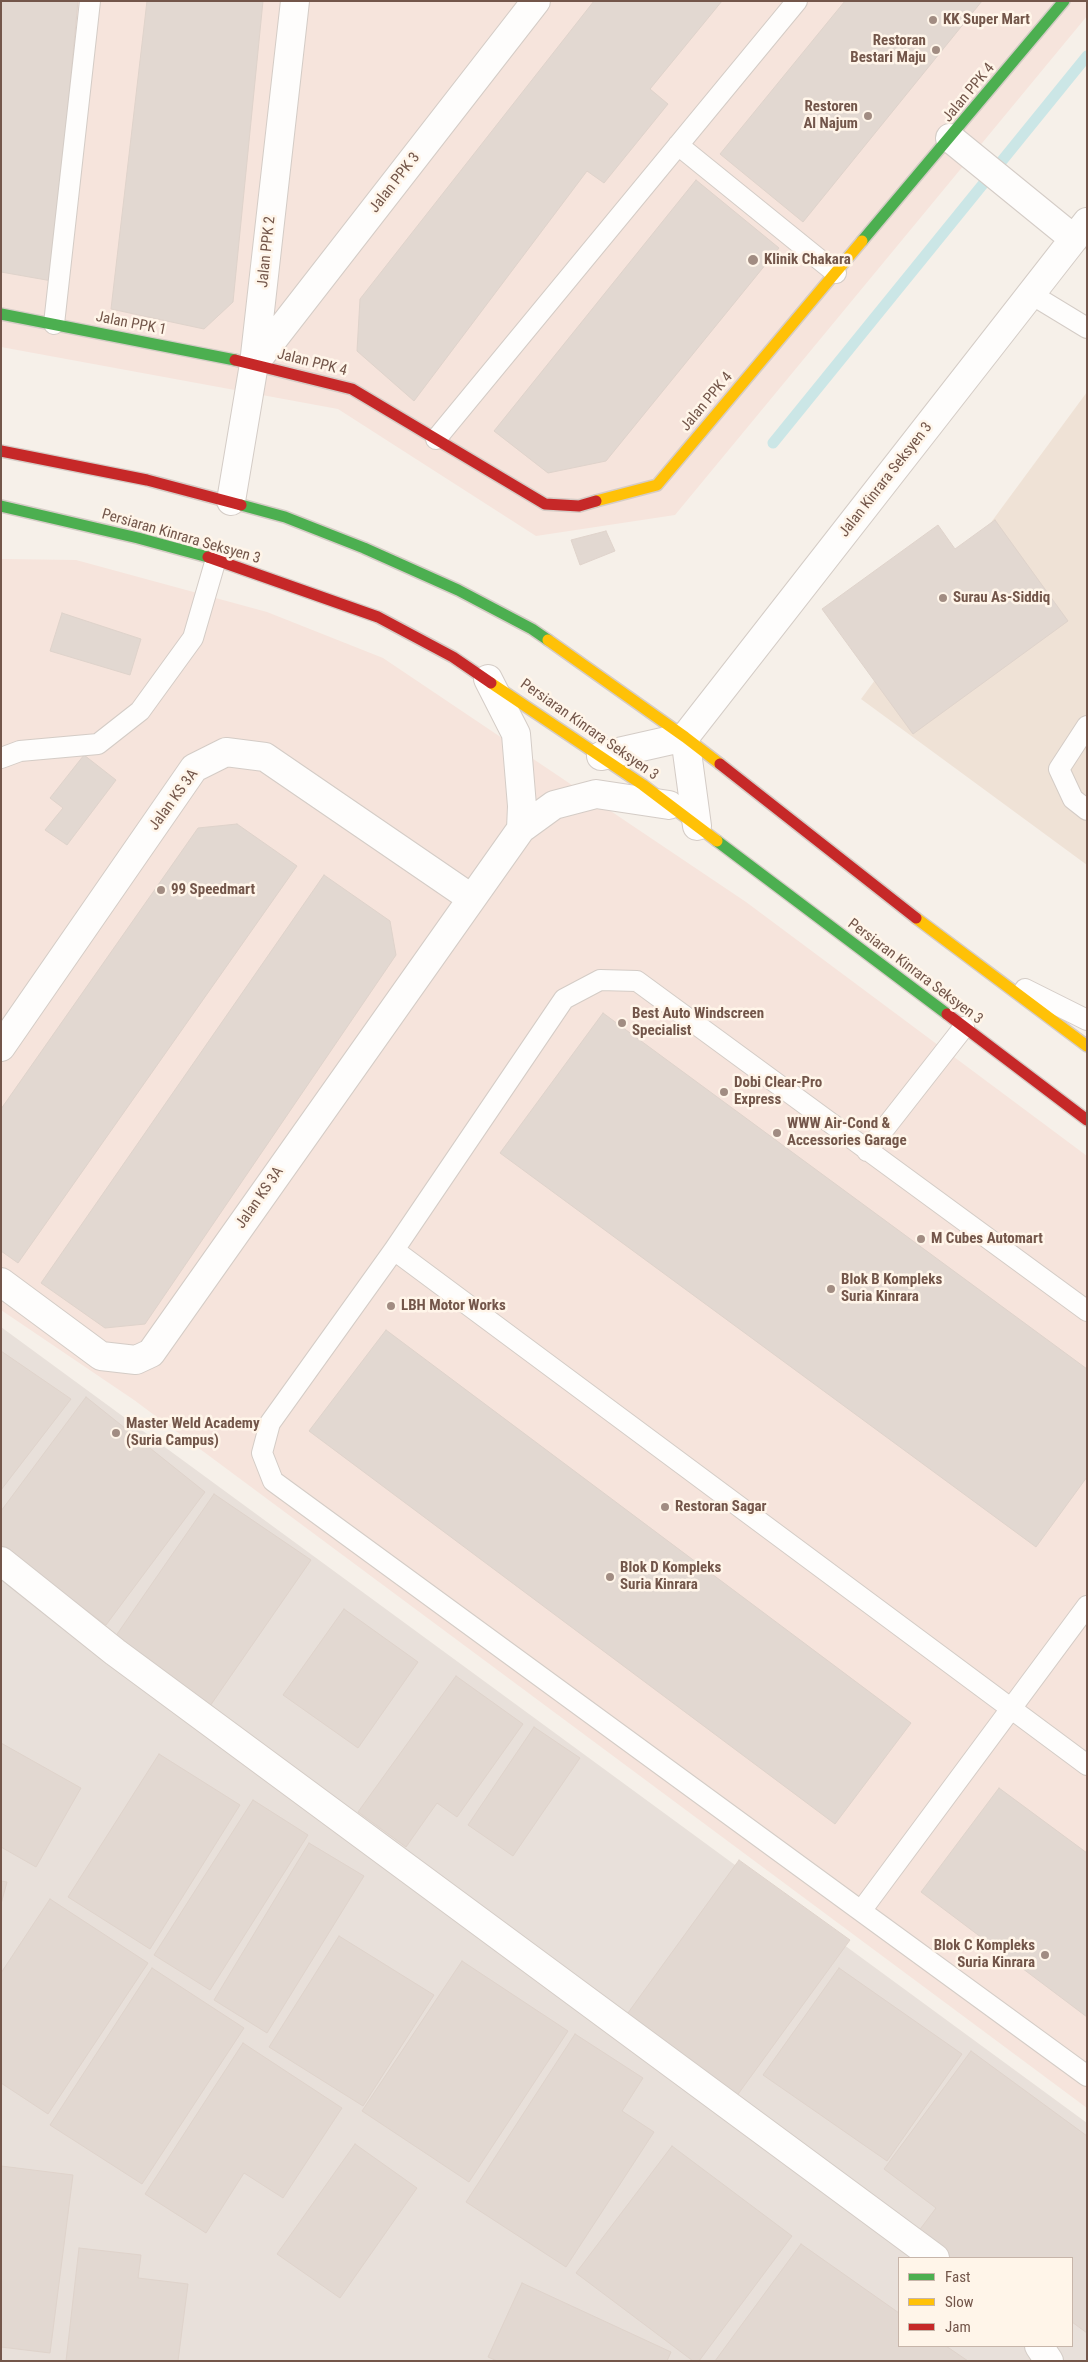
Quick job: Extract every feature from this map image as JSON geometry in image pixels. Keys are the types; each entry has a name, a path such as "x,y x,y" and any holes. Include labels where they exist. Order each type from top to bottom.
{"main road":[{"name":"Jalan PPK 4","path":"254,364 352,389 545,504 579,506 657,485 1064,1"},
{"name":"Jalan PPK 1","path":"1,314 254,364"},
{"path":"1,451 147,480 285,517 364,548 532,629 685,737 977,965 1087,1046"},
{"name":"Persiaran Kinrara Seksyen 3","path":"1,506 138,538 216,559 378,618 453,657 601,756 669,805 1087,1120"}],"street":[{"name":"Jalan PPK 2","path":"231,501 254,364 295,1"},
{"name":"Jalan PPK 3","path":"254,364 536,1"},
{"path":"950,138 1048,217 1080,230"},
{"name":"Jalan Kinrara Seksyen 3","path":"685,737 1080,230"},
{"path":"488,679 516,734 522,806 521,829"},
{"path":"601,756 685,737 697,826"},
{"name":"Jalan KS 3A","path":"1,1047 194,768 226,752 265,757 471,898"},
{"name":"Jalan KS 3A","path":"1,1282 101,1356 136,1360 151,1353 521,829 554,805 596,794 669,805"},
{"path":"1,1561 123,1658 934,2257"},
{"path":"1040,2347 1049,2361"}],"lane":[{"path":"54,324 90,1"},
{"path":"436,439 796,1"},
{"path":"678,145 836,273"},
{"path":"1031,294 1087,328"},
{"path":"1,758 20,751 98,744 140,711 193,638 216,559"},
{"path":"1087,726 1059,770 1072,798 1087,810"},
{"path":"977,965 1087,1020"},
{"path":"1087,1311 637,981 600,980 564,999 394,1250 270,1423 262,1453 273,1481 1087,2076"},
{"path":"868,1151 964,1027"},
{"path":"394,1250 1087,1765"},
{"path":"862,1911 1087,1606"}],"shaded area":[{"path":"1,1 1087,1 1087,16 675,515 536,536 338,409 1,347"},
{"path":"1087,392 1087,865 861,699"},
{"path":"1,559 76,560 267,612 383,658 746,902 1087,1156 1087,2108 134,1400 1,1310"},
{"path":"1,1327 1087,2123 1087,2361 1,2361"}],"building":[{"path":"1,1 78,1 52,281 1,272"},
{"path":"147,1 263,1 233,302 204,329 111,309"},
{"path":"594,1 722,1 650,89 668,104 604,183 587,171 414,401 357,351 360,299"},
{"path":"845,1 982,1 803,222 720,154"},
{"path":"696,180 779,248 606,461 548,473 494,431"},
{"path":"995,520 1068,621 913,734 822,609 938,525 955,549"},
{"path":"606,531 615,551 580,565 571,540"},
{"path":"62,613 141,639 130,675 50,651"},
{"path":"84,755 116,780 67,845 45,830 63,808 50,798"},
{"path":"237,824 297,866 18,1263 1,1251 1,1109 198,828"},
{"path":"324,875 390,921 396,955 145,1324 105,1328 41,1283"},
{"name":"Blok B Kompleks Suria Kinrara","path":"603,1013 1087,1369 1087,1477 1036,1547 500,1153"},
{"name":"Blok D Kompleks Suria Kinrara","path":"386,1330 911,1723 835,1824 309,1431"},
{"path":"1,1351 71,1399 1,1490"},
{"path":"86,1397 205,1492 106,1625 1,1547 1,1511"},
{"path":"214,1494 311,1560 210,1706 113,1640"},
{"path":"344,1609 418,1662 358,1748 283,1695"},
{"path":"456,1676 523,1724 457,1817 437,1803 406,1847 358,1812"},
{"path":"534,1727 580,1758 513,1856 468,1825"},
{"path":"1,1743 81,1788 36,1867 1,1847"},
{"path":"159,1754 240,1805 150,1949 68,1897"},
{"name":"Blok C Kompleks Suria Kinrara","path":"999,1788 1087,1853 1087,2017 921,1892"},
{"path":"253,1800 308,1835 210,1990 154,1955"},
{"path":"309,1843 364,1876 267,2033 214,2000"},
{"path":"739,1860 850,1940 736,2097 625,2017"},
{"path":"1,1881 7,1882 1,1904"},
{"path":"50,1899 148,1963 48,2114 1,2083 1,1973"},
{"path":"339,1936 434,1995 363,2106 269,2047"},
{"path":"462,1961 568,2031 469,2182 362,2111"},
{"path":"152,1968 244,2028 142,2184 50,2125"},
{"path":"839,1968 962,2054 887,2161 763,2075"},
{"path":"575,2034 643,2078 622,2111 654,2132 566,2267 466,2202"},
{"path":"243,2043 342,2108 283,2198 244,2173 206,2233 145,2194"},
{"path":"971,2051 1087,2136 1087,2333 1073,2323 1073,2257 944,2257 915,2236 936,2208 884,2169"},
{"path":"355,2144 417,2188 340,2298 277,2254"},
{"path":"672,2146 792,2236 699,2361 693,2361 576,2273"},
{"path":"1,2166 73,2175 50,2353 1,2347"},
{"path":"801,2244 898,2312 898,2347 947,2347 968,2361 715,2361"},
{"path":"79,2248 141,2255 138,2278 188,2284 178,2361 66,2361"},
{"path":"522,2283 671,2352 667,2361 497,2361 488,2357"}],"waterway":[{"path":"773,443 1087,56"}],"traffic: fast":[{"path":"862,241 1064,1"},
{"path":"1,314 235,360"},
{"path":"241,505 285,517 364,548 458,590 532,629 548,640"},
{"path":"1,506 138,538 208,557"},
{"path":"717,841 947,1014"}],"traffic: slow":[{"path":"596,501 657,485 862,241"},
{"path":"548,640 720,764"},
{"path":"491,683 643,785 717,841"},
{"path":"916,918 1087,1046"}],"traffic: jam":[{"path":"235,360 352,389 545,504 579,506 596,501"},
{"path":"1,451 147,480 241,505"},
{"path":"208,557 378,617 453,657 491,683"},
{"path":"720,764 916,918"},
{"path":"947,1014 1087,1120"}],"place":[{"name":"KK Super Mart","path":"933,20"},
{"name":"Restoran Bestari Maju","path":"936,50"},
{"name":"Restoren Al Najum","path":"868,116"},
{"name":"Klinik Chakara","path":"753,260"},
{"name":"Surau As-Siddiq","path":"943,598"},
{"name":"99 Speedmart","path":"161,890"},
{"name":"Best Auto Windscreen Specialist","path":"622,1023"},
{"name":"Dobi Clear-Pro Express","path":"724,1092"},
{"name":"WWW Air-Cond & Accessories Garage","path":"777,1133"},
{"name":"M Cubes Automart","path":"921,1239"},
{"name":"Blok B Kompleks Suria Kinrara","path":"831,1289"},
{"name":"LBH Motor Works","path":"391,1306"},
{"name":"Master Weld Academy (Suria Campus)","path":"116,1433"},
{"name":"Restoran Sagar","path":"665,1507"},
{"name":"Blok D Kompleks Suria Kinrara","path":"610,1577"},
{"name":"Blok C Kompleks Suria Kinrara","path":"1045,1955"}]}
